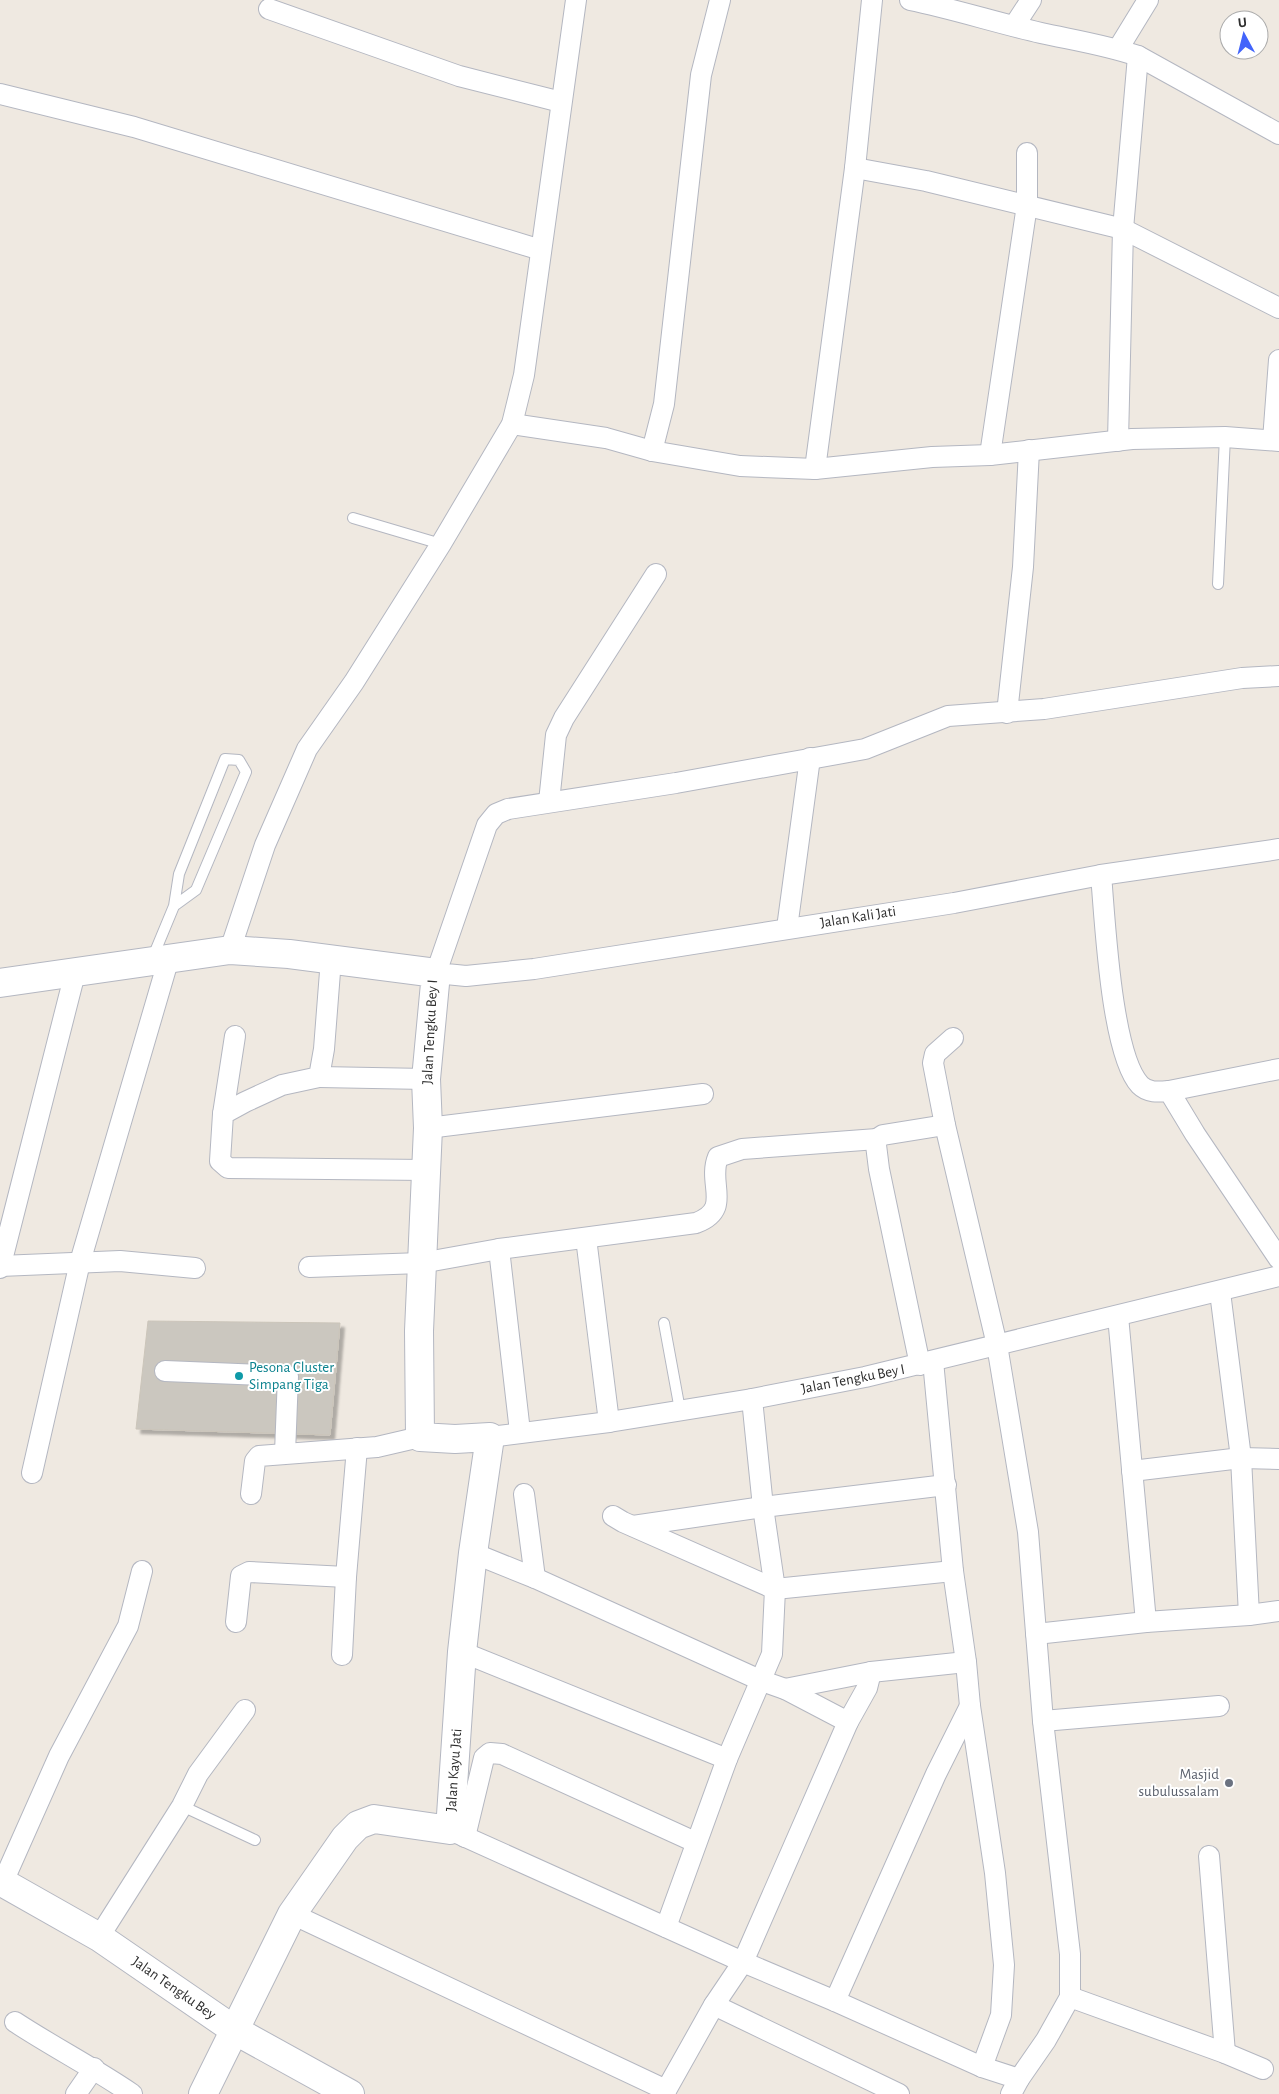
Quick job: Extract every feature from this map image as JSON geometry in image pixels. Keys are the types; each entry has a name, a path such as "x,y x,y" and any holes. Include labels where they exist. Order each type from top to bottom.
{"street":[{"path":"230,950 265,845 307,749 354,682 442,544 512,424 524,375 576,0"},
{"path":"652,451 664,404 701,75 720,0"},
{"path":"815,469 855,168 872,0"},
{"path":"910,0 1118,49 1138,56 1279,134"},
{"path":"1014,26 1031,0"},
{"path":"1118,49 1148,0"},
{"path":"269,9 458,76 561,102"},
{"path":"1118,441 1123,230 1138,56"},
{"path":"0,94 134,127 541,250"},
{"path":"990,455 1027,205 1027,153"},
{"path":"855,168 926,181 1123,230 1279,308"},
{"path":"512,424 606,438 652,451 740,466 815,469 932,457 990,455 1118,441 1226,437 1276,441 1279,360"},
{"path":"1006,713 1024,567 1029,450"},
{"path":"548,802 556,735 564,718 656,574"},
{"path":"436,974 487,825 496,814 508,809 676,783 865,749 948,716 1006,713 1146,694 1242,678 1279,676"},
{"path":"787,928 810,758"},
{"name":"Jalan Kali Jati","path":"436,974 466,976 534,969 954,903 1101,875 1279,849"},
{"path":"1101,875 1110,975 1117,1024 1133,1073 1139,1084 1145,1089 1155,1092 1169,1091 1279,1069"},
{"name":"Jalan Tengku Bey I","path":"0,983 230,950 331,959 436,974 426,1079 428,1128 419,1331 420,1437"},
{"path":"32,1473 80,1262 160,959"},
{"path":"319,1077 324,1049 331,959"},
{"path":"75,973 0,1267 120,1261 195,1268"},
{"path":"235,1036 223,1114 220,1161 228,1168 426,1170"},
{"path":"695,1842 502,1754 490,1753 484,1758 458,1833 743,1962 982,2067 1015,2087 1046,2040 1070,1997 1070,1954 1043,1721 1028,1532 997,1345 945,1125 933,1063 935,1054 953,1038"},
{"path":"223,1114 244,1102 282,1085 319,1077 426,1079"},
{"path":"1169,1091 1195,1134 1279,1259"},
{"path":"428,1128 703,1094"},
{"path":"308,1266 421,1263 499,1249 696,1224 708,1219 714,1213 717,1205 715,1164 718,1157 726,1153 742,1149 877,1139 883,1134 945,1125"},
{"path":"877,1139 879,1169 927,1363 946,1485 953,1571 966,1662 970,1706 995,1873 1004,1965 1001,2016 982,2067"},
{"path":"586,1238 609,1422"},
{"path":"499,1249 520,1432"},
{"name":"Jalan Tengku Bey I","path":"251,1494 255,1461 264,1454 377,1446 420,1437 455,1439 490,1437 609,1422 752,1399 927,1363 1279,1276"},
{"path":"1220,1292 1241,1458 1248,1615"},
{"path":"1118,1316 1146,1622"},
{"path":"165,1371 288,1376 285,1453"},
{"path":"666,1927 695,1842 727,1759 772,1654 775,1589 763,1507 752,1399"},
{"name":"Jalan Kayu Jati","path":"203,2094 292,1914 345,1838 358,1825 374,1819 458,1833 462,1652 473,1553 490,1437"},
{"path":"342,1655 346,1577 357,1448"},
{"path":"1132,1471 1241,1458 1279,1459"},
{"path":"633,1526 763,1507 946,1485"},
{"path":"524,1494 535,1578"},
{"path":"613,1516 775,1589 953,1571"},
{"path":"473,1553 535,1578 762,1681 785,1689 848,1722"},
{"path":"1,1881 60,1756 128,1626 142,1571"},
{"path":"236,1622 241,1576 249,1572 346,1577"},
{"path":"1036,1634 1146,1622 1279,1612"},
{"path":"462,1652 727,1759"},
{"path":"785,1689 871,1672 966,1662"},
{"path":"292,1914 665,2092 714,2005 743,1962 848,1722 867,1688 871,1672"},
{"path":"835,2001 936,1774 970,1706"},
{"path":"1043,1721 1219,1706"},
{"path":"99,1937 182,1806 198,1774 245,1710"},
{"path":"1209,1856 1225,2052"},
{"name":"Jalan Tengku Bey","path":"1,1881 99,1937 236,2030 340,2092"},
{"path":"1070,1997 1225,2052 1263,2069"},
{"path":"714,2005 899,2094"},
{"path":"15,2022 51,2045 94,2068 132,2094"},
{"path":"76,2094 94,2068"}],"lane":[{"path":"1218,584 1226,437"},
{"path":"353,518 442,544"},
{"path":"160,959 174,906 179,874 225,759 239,760 246,772 196,890 174,906"},
{"path":"664,1323 680,1410"},
{"path":"182,1806 255,1840"}],"building":[{"name":"Pesona Cluster Simpang Tiga","path":"148,1321 340,1323 330,1435 136,1429"}],"place":[{"name":"Pesona Cluster Simpang Tiga","path":"239,1376"},
{"name":"Masjid subulussalam","path":"1229,1783"}]}
